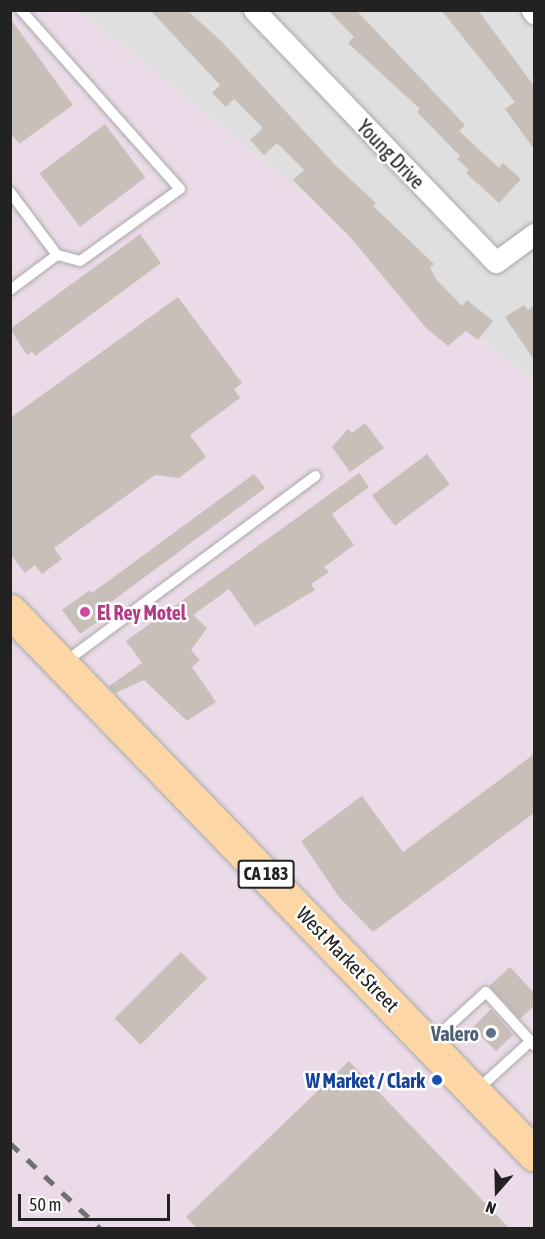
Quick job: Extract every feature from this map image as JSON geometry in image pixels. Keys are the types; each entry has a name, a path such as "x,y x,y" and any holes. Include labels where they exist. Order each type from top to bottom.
{"main road":[{"name":"West Market Street","path":"10,611 475,1092 530,1140"}],"street":[{"name":"Young Drive","path":"254,10 495,262 534,234"}],"lane":[{"path":"10,192 57,255 80,261 180,189 21,10"},
{"path":"10,290 57,255"},
{"path":"62,664 315,476"},
{"path":"429,1044 486,992 533,1043 475,1092"}],"shaded area":[{"path":"10,11 79,11 534,381 534,1228 11,1228"},
{"path":"79,11 534,11 534,381 320,207"}],"building":[{"path":"150,10 187,10 222,42 336,166 376,203 373,206 434,264 430,268 436,279 462,306 467,300 493,321 478,340 466,331 448,346 427,329 350,237 293,180 304,170 277,143 264,155 250,140 263,128 234,99 226,107 212,93 220,85"},
{"path":"328,10 356,10 465,125 459,131 499,168 503,163 521,179 499,203 466,173 469,170 457,159 460,156 417,112 420,109 348,43 354,37"},
{"path":"441,10 478,10 534,86 534,149 505,109 515,102"},
{"path":"10,18 73,105 19,144 10,132"},
{"path":"105,124 145,178 80,227 40,173"},
{"path":"140,234 161,263 35,356 32,351 27,355 10,329"},
{"path":"178,297 242,383 234,389 240,398 190,435 206,457 179,478 155,475 54,548 62,559 42,574 35,565 25,573 10,554 10,418"},
{"path":"524,305 528,310 534,305 534,360 505,317"},
{"path":"365,423 384,448 350,472 332,447 348,429 352,433"},
{"path":"427,454 450,484 395,526 372,496"},
{"path":"359,473 369,487 332,514 354,545 324,567 329,572 311,584 315,590 255,626 229,589 193,615 207,628 191,650 200,660 192,667 216,702 187,721 144,680 115,693 109,686 142,663 126,641"},
{"path":"254,474 265,488 103,608 108,615 80,634 62,610 90,590 92,593"},
{"path":"534,754 534,813 373,932 339,897 301,841 362,796 403,852"},
{"path":"181,952 207,978 141,1045 115,1018"},
{"path":"510,967 534,993 534,1006 520,1019 489,986"},
{"path":"491,1009 513,1035 496,1051 472,1028"},
{"path":"349,1061 509,1228 197,1228 186,1217"}],"railway":[{"path":"10,1143 100,1228"}],"place":[{"name":"El Rey Motel","path":"85,612"},
{"name":"Valero","path":"491,1033"},
{"name":"W Market / Clark","path":"437,1080"}]}
